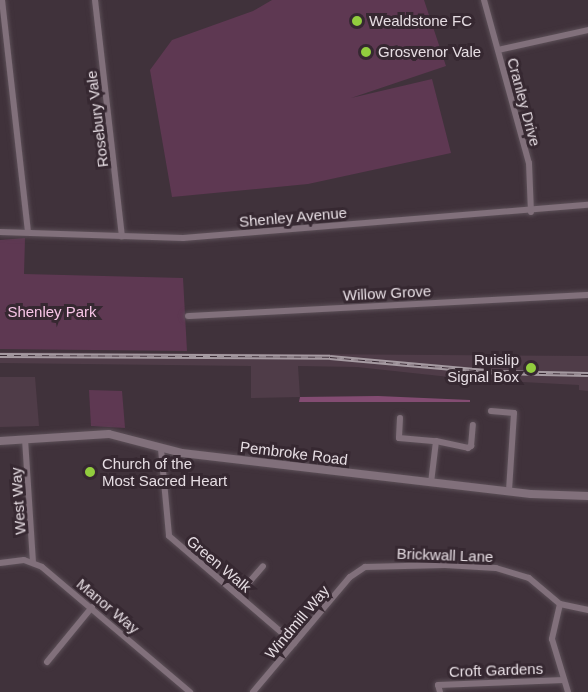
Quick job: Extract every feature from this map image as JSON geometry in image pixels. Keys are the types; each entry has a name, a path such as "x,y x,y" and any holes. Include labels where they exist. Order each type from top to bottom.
{"street":[{"path":"2,0 28,230"},
{"name":"Rosebury Vale","path":"95,0 122,236"},
{"name":"Cranley Drive","path":"484,0 529,163 531,212"},
{"path":"498,50 588,30"},
{"name":"Shenley Avenue","path":"0,232 28,230 183,238 531,212 588,205"},
{"name":"Willow Grove","path":"188,316 588,296"},
{"path":"491,411 514,412 508,491"},
{"path":"400,418 399,438 436,441 468,448 471,446 473,425"},
{"name":"Pembroke Road","path":"0,441 109,434 161,449 431,483 588,496"},
{"name":"West Way","path":"25,439 33,562"},
{"path":"431,483 436,441"},
{"name":"Green Walk","path":"161,449 167,533 294,643"},
{"path":"0,563 33,562"},
{"name":"Manor Way","path":"33,562 92,607 187,691"},
{"name":"Brickwall Lane","path":"361,569 423,565 496,568 529,578 560,604 588,610"},
{"path":"238,595 263,566"},
{"name":"Windmill Way","path":"253,692 361,569"},
{"path":"560,604 552,635 568,692"},
{"path":"47,662 92,607"},
{"name":"Croft Gardens","path":"440,692 438,685 564,680"}],"shaded area":[{"path":"0,352 588,356 588,391 579,390 579,385 468,379 357,367 298,366 300,397 251,398 251,366 0,363"},
{"path":"0,377 35,377 39,426 0,427"},
{"path":"378,396 470,400 470,402 299,402 300,397"}],"green space":[{"path":"272,0 424,0 446,66 351,98 432,79 451,153 308,184 172,197 150,70 172,40 253,11"},
{"name":"Shenley Park","path":"25,238 24,274 183,278 187,351 0,349 0,240"},
{"path":"89,390 122,391 125,428 91,426"}],"railway":[{"path":"0,355 330,357 497,372 588,374"}],"place":[{"name":"Wealdstone FC","path":"357,21"},
{"name":"Grosvenor Vale","path":"366,52"},
{"name":"Ruislip Signal Box","path":"531,368"},
{"name":"Church of the Most Sacred Heart","path":"90,472"}]}
